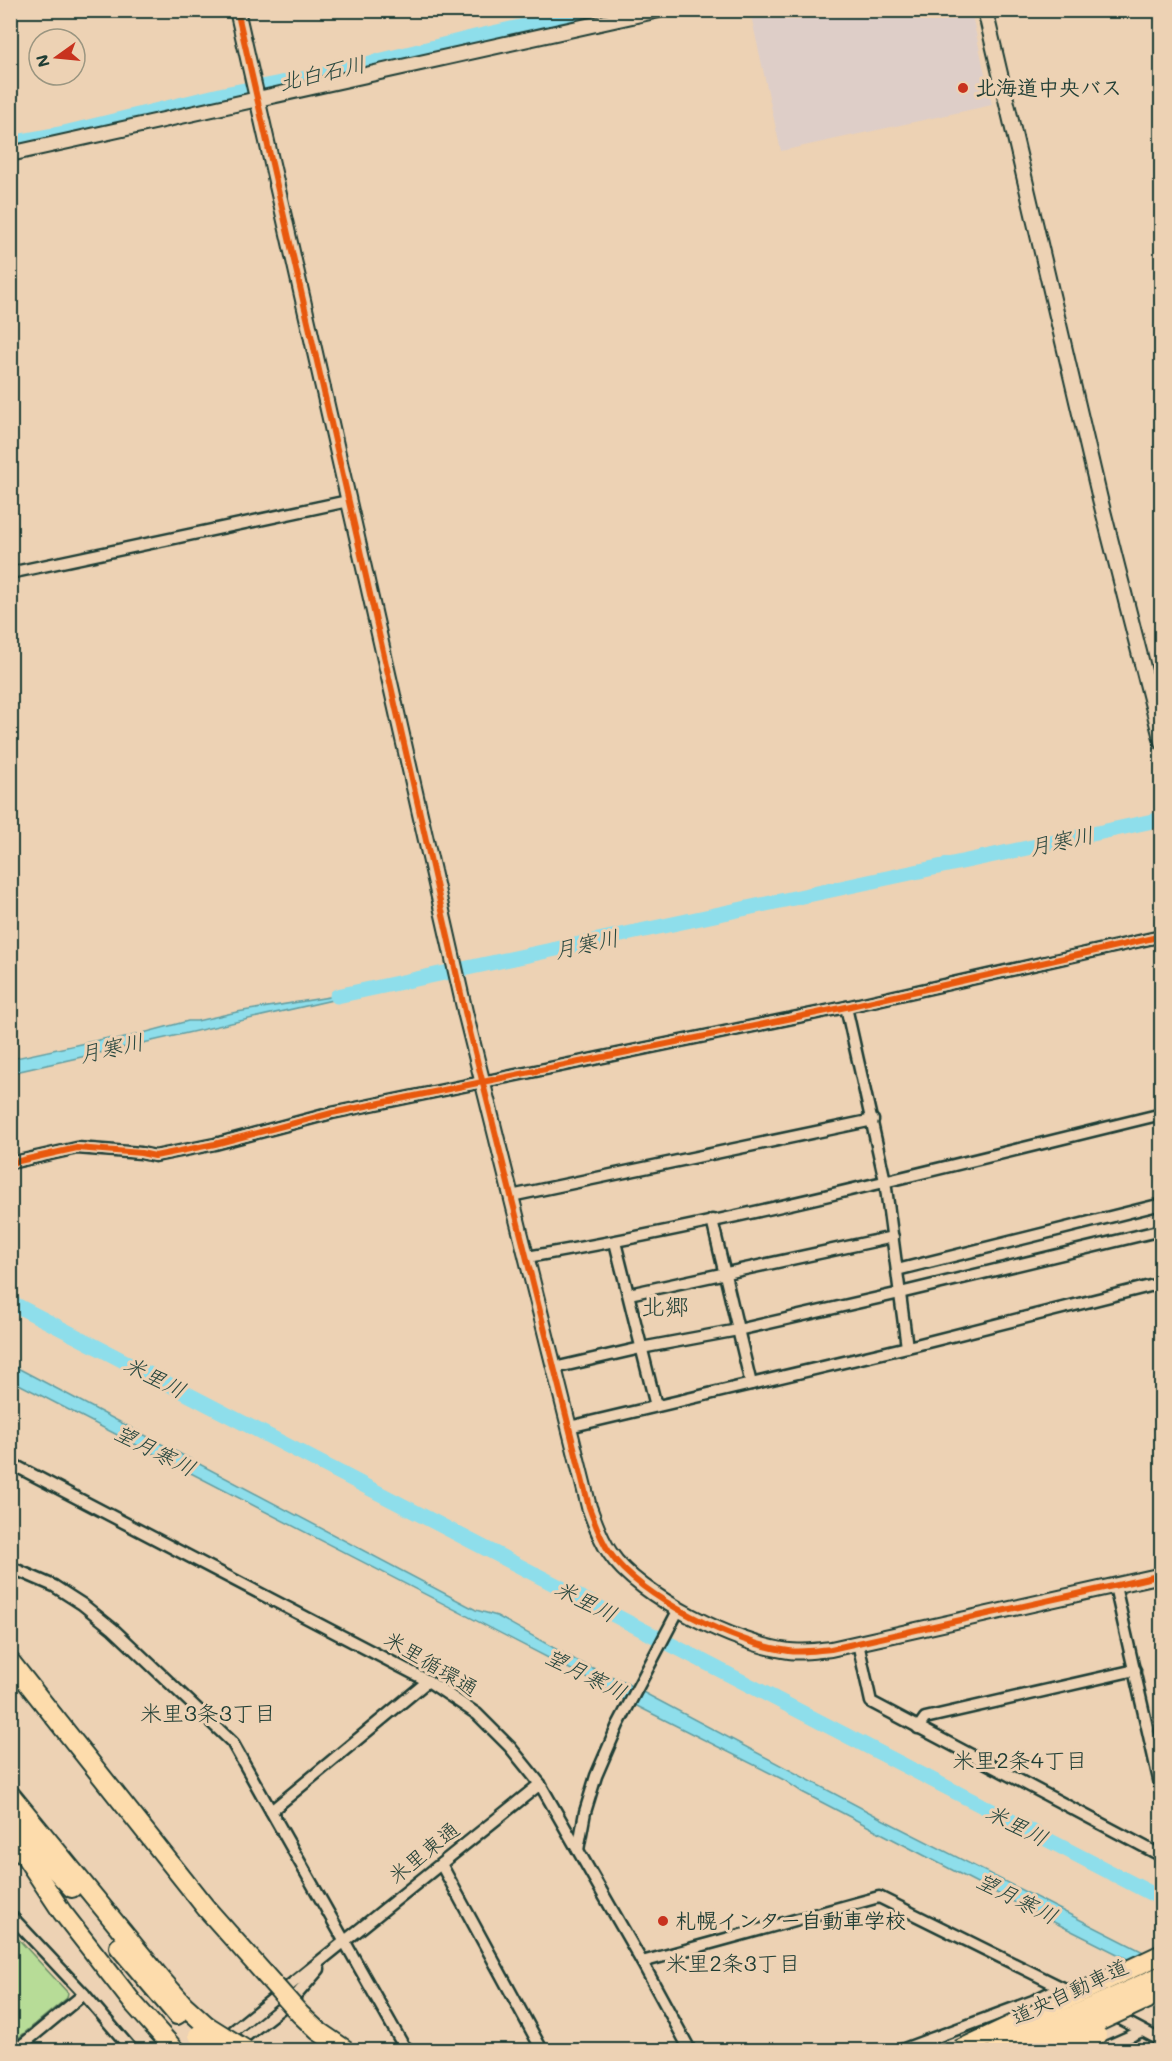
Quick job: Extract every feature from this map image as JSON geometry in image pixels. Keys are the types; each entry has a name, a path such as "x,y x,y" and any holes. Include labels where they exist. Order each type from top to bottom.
{"highway":[{"path":"10,1661 210,1913 250,1969 283,2010 311,2041 323,2050"},
{"path":"10,1794 202,2030 222,2050"},
{"path":"10,1822 67,1882 177,2016 247,2050"},
{"path":"10,1834 62,1911 111,1977 175,2050"},
{"path":"210,1913 300,2014 318,2031 346,2050"},
{"path":"961,2049 1161,1954"},
{"name":"道央自動車道","path":"998,2050 1161,1975"},
{"name":"道央自動車道","path":"1038,2050 1161,1992"},
{"path":"133,2003 165,2050"},
{"path":"1068,2050 1161,2006"}],"street":[{"path":"237,10 482,1082 589,1507 600,1538 610,1555 641,1585 679,1609 756,1645 792,1652 831,1649 1161,1575"},
{"path":"10,154 256,96 659,10"},
{"path":"986,10 1103,510 1161,742"},
{"path":"10,573 348,501"},
{"path":"10,1163 77,1149 155,1156 215,1144 332,1113 846,1006 1161,936"},
{"path":"846,1006 885,1181 907,1347"},
{"path":"527,1257 615,1242 885,1181 1161,1114"},
{"path":"511,1196 873,1120"},
{"path":"897,1270 1161,1204"},
{"path":"711,1220 751,1384"},
{"path":"554,1368 641,1348 738,1330 1161,1230"},
{"path":"629,1294 893,1237"},
{"path":"615,1242 656,1406"},
{"path":"569,1427 1161,1284"},
{"name":"米里循環通","path":"10,1463 428,1681 477,1714 510,1747 540,1784 690,2050"},
{"path":"10,1567 54,1586 82,1604 139,1653 232,1742 404,2049"},
{"path":"1115,1586 1161,1793"},
{"path":"579,1850 585,1812 596,1776 618,1725 679,1609"},
{"path":"858,1643 871,1702 1161,1856"},
{"path":"918,1728 925,1718 1135,1670"},
{"path":"271,1811 428,1681"},
{"name":"米里東通","path":"210,2050 540,1784"},
{"path":"441,1864 542,2050"},
{"path":"642,1962 879,1897 1061,1987 1161,2041"},
{"path":"10,1915 84,1994 132,2050"},
{"name":"米里東通","path":"227,2050 293,1998 333,1953"},
{"path":"901,2050 1033,2001 1061,1987"},
{"path":"16,2050 84,1994"},
{"path":"1099,2050 1142,2031"}],"shaded area":[{"path":"750,11 971,11 992,105 781,151"}],"green space":[{"path":"11,1931 68,1993 67,1998 11,2044"}],"water":[{"path":"385,988 11,1073 11,1059 108,1038 117,1040 188,1021"},
{"name":"望月寒川","path":"10,1364 476,1610 497,1616 579,1662 620,1680 884,1820 1161,1961 1161,1976 1010,1900 802,1792 784,1780 613,1694 589,1679 11,1380"}],"waterway":[{"name":"北白石川","path":"10,143 64,133 224,94 322,75 479,36 598,10"},
{"path":"1156,672 1162,689"},
{"name":"月寒川","path":"337,996 1162,819"},
{"name":"米里川","path":"10,1302 1162,1899"}],"cycle path":[{"path":"237,10 466,1016 589,1507 606,1548 624,1570 643,1586 691,1616 744,1639 794,1652 831,1649 1162,1575"},
{"path":"10,1163 77,1148 155,1156 215,1144 332,1113 846,1007 1162,936"}],"place":[{"name":"北海道中央バス","path":"963,88"},
{"name":"札幌インター自動車学校","path":"663,1921"}],"district":[{"name":"北郷","path":"665,1307"},
{"name":"米里3条3丁目","path":"208,1713"},
{"name":"米里2条4丁目","path":"1020,1760"},
{"name":"米里2条3丁目","path":"733,1963"}]}
